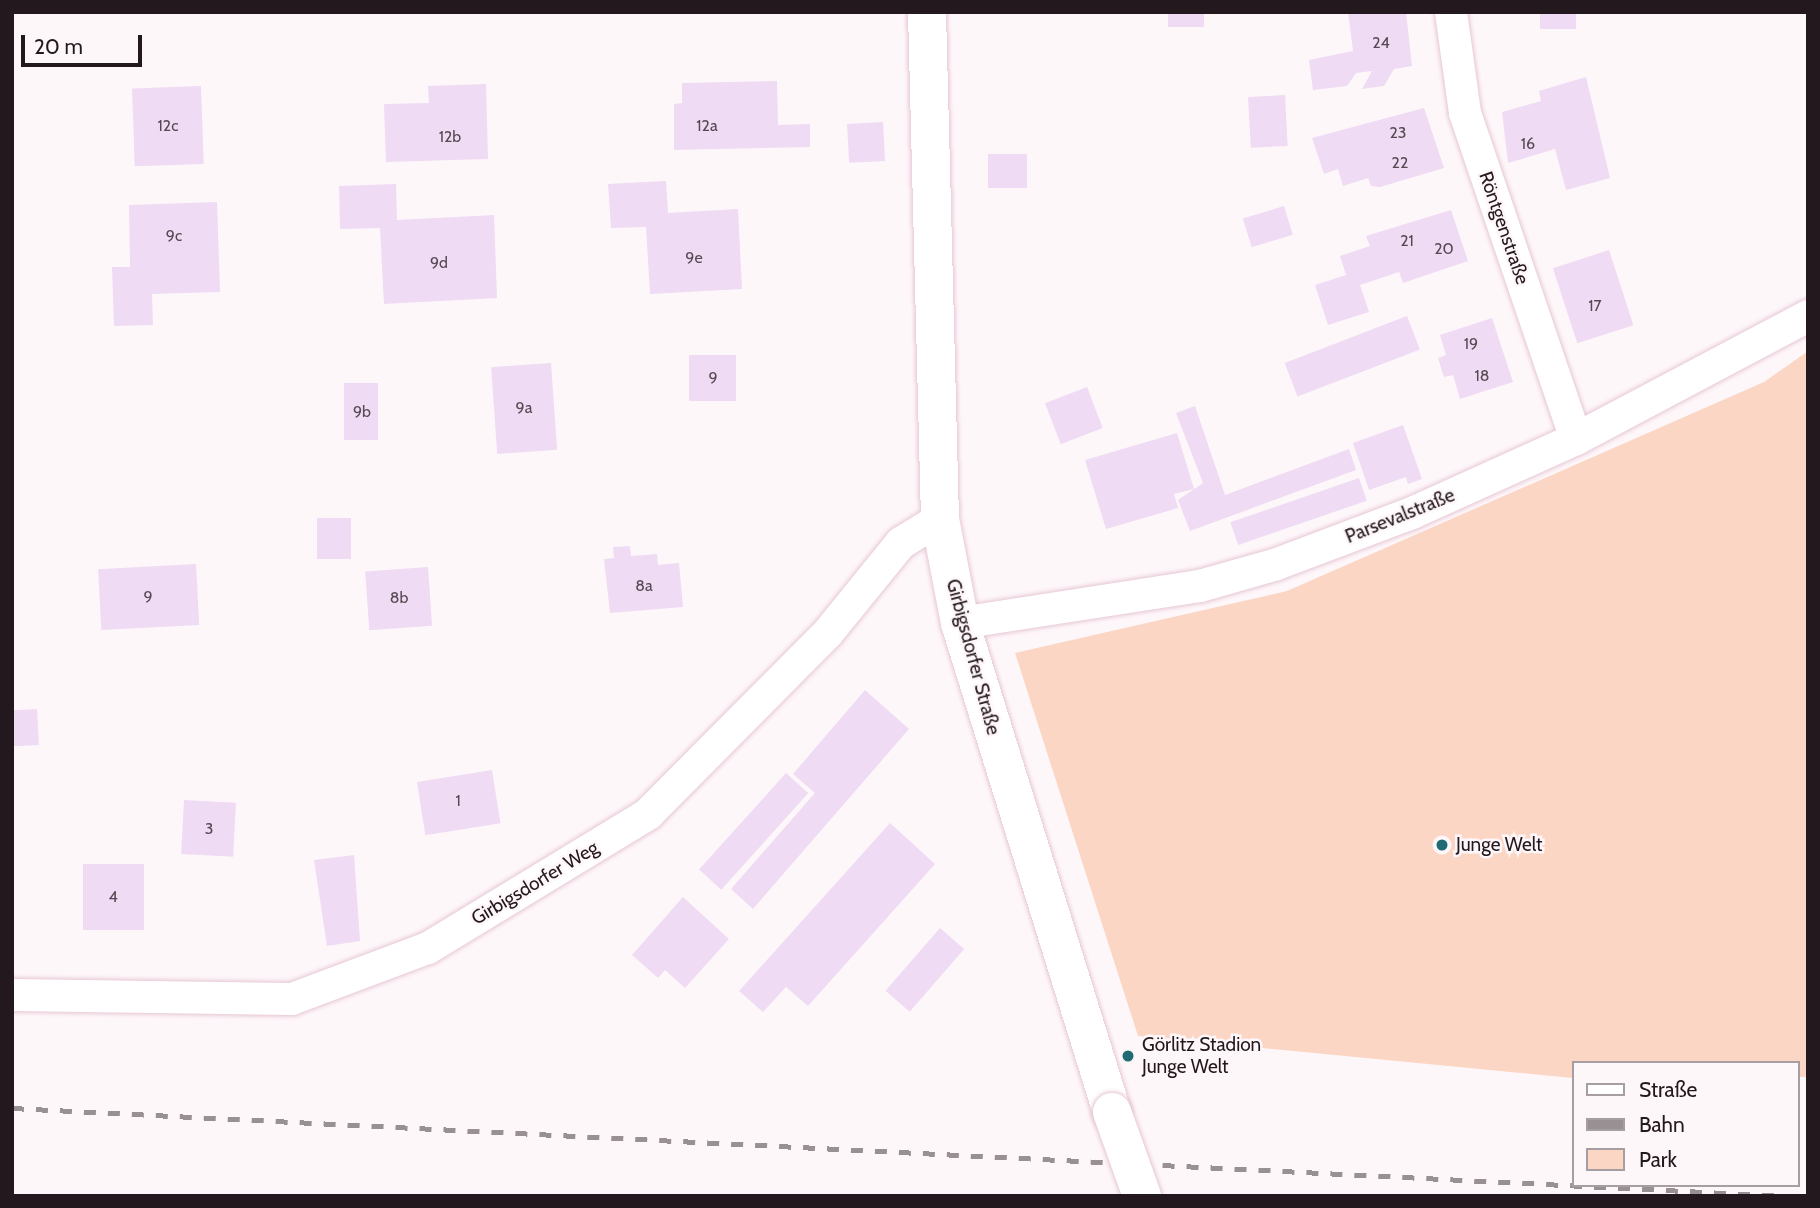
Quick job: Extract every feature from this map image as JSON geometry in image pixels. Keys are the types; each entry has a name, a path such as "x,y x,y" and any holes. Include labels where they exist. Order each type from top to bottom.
{"street":[{"name":"Girbigsdorfer Straße","path":"927,12 940,519 960,623 1112,1112 1142,1196"},
{"name":"Röntgenstraße","path":"1451,12 1465,113 1576,439"},
{"name":"Parsevalstraße","path":"960,623 1200,586 1278,564 1412,513 1576,439 1808,316"},
{"name":"Girbigsdorfer Weg","path":"12,995 292,999 428,948 648,814 827,634 901,543 940,519"}],"green space":[{"name":"Junge Welt","path":"1808,351 1808,1077 1799,1077 1799,1061 1572,1061 1572,1078 1138,1036 1015,653 1287,591 1764,382"}],"building":[{"path":"1168,12 1204,12 1204,27 1168,27"},
{"path":"1348,12 1406,12 1412,66 1394,69 1384,86 1362,89 1372,71 1356,73 1347,86 1313,90 1309,60 1353,51"},
{"path":"1540,12 1576,12 1576,29 1540,29"},
{"path":"1586,77 1610,178 1566,190 1555,149 1508,163 1502,112 1541,101 1539,91"},
{"path":"777,81 778,125 810,124 810,147 674,150 674,104 682,103 682,83"},
{"path":"486,84 488,159 386,162 384,104 429,103 428,86"},
{"path":"201,86 204,164 135,166 132,88"},
{"path":"1285,95 1288,146 1251,148 1248,97"},
{"path":"1424,108 1444,168 1380,187 1371,186 1368,178 1343,186 1338,169 1324,174 1312,138"},
{"path":"883,122 885,161 849,163 847,124"},
{"path":"988,154 1027,154 1027,188 988,188"},
{"path":"666,181 668,213 738,209 742,289 650,294 646,227 611,228 608,184"},
{"path":"396,184 397,220 494,215 497,298 384,304 380,228 340,229 339,186"},
{"path":"217,202 220,292 152,294 153,325 114,326 112,267 130,267 129,205"},
{"path":"1284,206 1293,235 1252,247 1243,219"},
{"path":"1451,210 1468,261 1403,283 1399,272 1360,285 1369,312 1328,325 1315,285 1346,275 1340,256 1370,246 1366,236"},
{"path":"1609,250 1633,325 1577,343 1553,268"},
{"path":"1407,316 1420,350 1298,397 1285,363"},
{"path":"1492,318 1513,382 1460,399 1453,375 1444,377 1442,371 1438,358 1446,355 1440,335"},
{"path":"689,355 736,355 736,401 689,401"},
{"path":"551,363 557,450 497,454 491,367"},
{"path":"344,383 378,383 378,440 344,440"},
{"path":"1087,387 1103,428 1061,444 1045,403"},
{"path":"1195,406 1225,495 1349,449 1356,470 1190,531 1178,500 1203,483 1176,413"},
{"path":"1403,425 1422,479 1408,484 1406,477 1369,490 1353,443"},
{"path":"1177,433 1194,489 1174,494 1178,508 1106,529 1085,460"},
{"path":"1359,478 1367,501 1238,545 1230,522"},
{"path":"317,518 351,518 351,559 317,559"},
{"path":"630,546 631,556 657,554 658,565 679,563 683,607 610,613 604,559 614,558 613,547"},
{"path":"196,564 199,625 101,630 98,569"},
{"path":"428,567 432,626 369,630 365,571"},
{"path":"865,690 909,729 753,909 731,889 815,793 793,774"},
{"path":"37,709 39,745 14,746 12,710"},
{"path":"492,770 500,823 425,835 417,782"},
{"path":"786,773 808,793 721,890 699,870"},
{"path":"184,800 236,803 233,857 181,854"},
{"path":"890,823 935,864 808,1006 786,987 763,1012 739,991"},
{"path":"354,855 360,941 327,946 314,860"},
{"path":"83,864 144,864 144,930 83,930"},
{"path":"683,897 729,939 685,988 665,970 658,978 632,955"},
{"path":"940,928 964,949 910,1012 886,991"}],"railway":[{"path":"12,1108 1572,1185"},
{"path":"1607,1187 1789,1196"}],"place":[{"name":"Junge Welt","path":"1442,845"},
{"name":"Görlitz Stadion Junge Welt","path":"1128,1056"}]}
